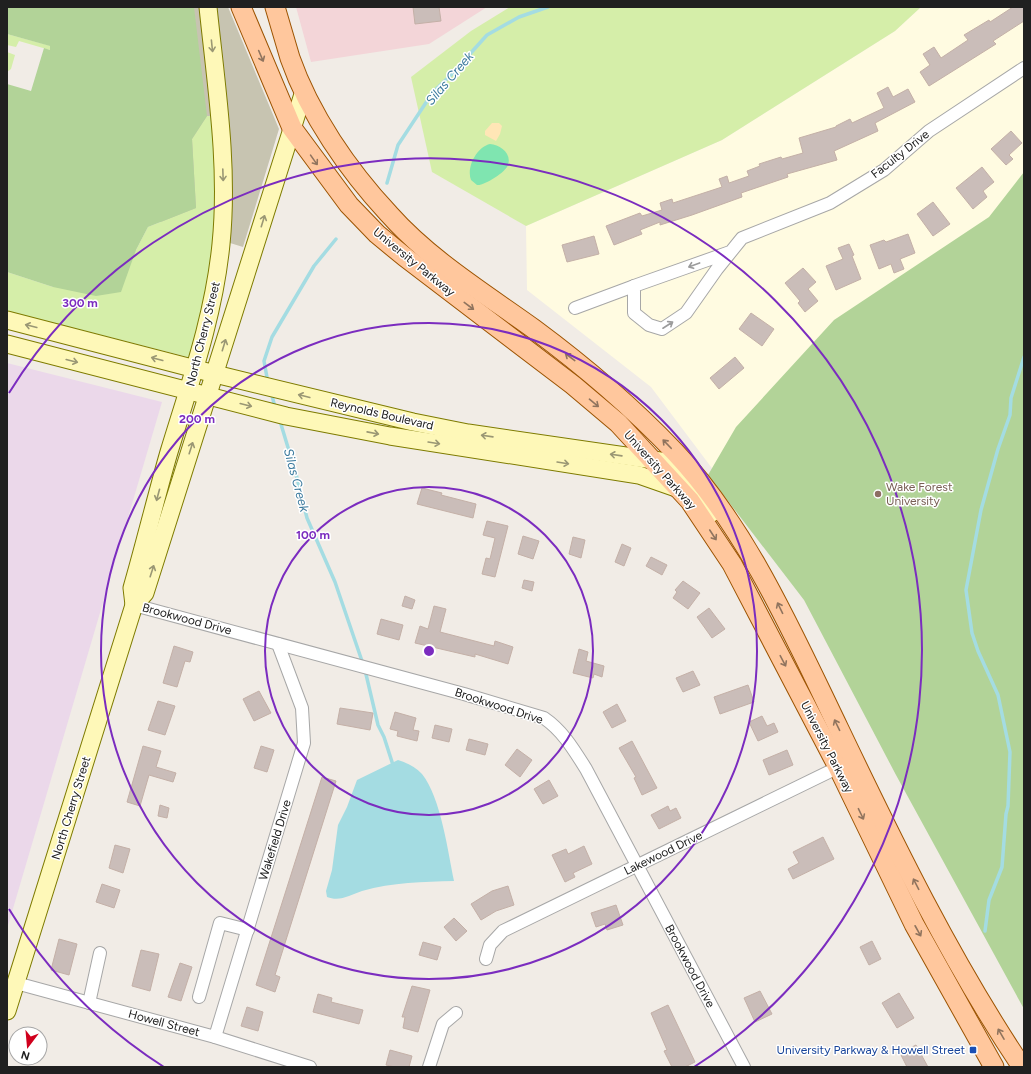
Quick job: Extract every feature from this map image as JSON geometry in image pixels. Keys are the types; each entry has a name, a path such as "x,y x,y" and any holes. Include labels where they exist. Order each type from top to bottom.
{"main road":[{"name":"North Cherry Street","path":"134,605 132,588 169,453 195,369 216,285 221,243 223,190 221,138 208,7"},
{"name":"University Parkway","path":"241,7 292,128 349,205 377,234 428,275 574,385 618,423 690,501 732,564 932,915 1004,1039 1022,1067"},
{"name":"University Parkway","path":"275,7 291,59 304,91 344,159 388,214 441,262 579,363 635,412 692,471 714,501 773,594 914,924 989,1066"},
{"name":"North Cherry Street","path":"7,1011 134,605 145,592 304,91"},
{"name":"Reynolds Boulevard","path":"7,320 215,374 440,428 667,462 675,467 715,517 734,531"},
{"name":"Reynolds Boulevard","path":"7,344 286,416 390,436 645,476 679,489"}],"street":[{"name":"Faculty Drive","path":"730,252 634,286 634,313 649,325 662,329 686,313 730,252 742,238 830,203 884,170 929,131 1024,68"},
{"path":"575,308 634,286"},
{"name":"Brookwood Drive","path":"134,605 464,694 544,718 560,731 570,743 586,769 744,1067"},
{"name":"Wakefield Drive","path":"215,1037 304,743 302,708 278,644"},
{"name":"Lakewood Drive","path":"486,958 490,945 503,931 846,764"},
{"path":"199,997 220,923 248,930"},
{"path":"89,1003 100,953"},
{"name":"Howell Street","path":"16,983 215,1037 310,1067"},
{"path":"429,1067 443,1024 456,1013"}],"shaded area":[{"path":"7,7 228,7 279,129 243,247 29,181 58,42"},
{"path":"296,7 487,7 429,44 311,62"},
{"name":"Wake Forest University","path":"921,7 1024,7 1024,989 811,600 651,387 527,290 526,226 722,140 895,31"},
{"path":"7,363 162,402 7,929"}],"green space":[{"path":"7,7 194,7 207,116 192,139 196,208 148,227 136,250 121,292 96,296 53,287 7,272 7,84 31,91 44,48 50,50 50,46 7,34"},
{"path":"510,7 921,7 895,31 722,140 526,226 432,172 411,77 471,31"},
{"path":"7,34 51,46 50,50 19,41 16,47 7,45"},
{"path":"7,52 15,55 11,69 7,72"},
{"path":"207,116 211,116 215,162 217,210 215,240 209,283 203,311 192,353 188,357 7,311 7,272 53,287 136,250 148,227 196,208 192,139"},
{"path":"490,144 498,146 507,153 509,161 508,165 494,178 477,185 471,180 471,164 477,153 485,146"},
{"path":"1024,172 1024,1009 896,775 804,600 708,475 736,427 834,320 989,217"}],"sand":[{"path":"492,123 499,123 502,126 496,141 485,135 485,131"}],"water":[{"path":"398,760 417,769 429,784 443,826 454,881 397,884 374,888 336,899 327,897 326,891 332,870 338,825 347,807 357,780"}],"building":[{"path":"413,7 439,7 441,21 415,24"},
{"path":"1013,7 1024,7 1024,21 993,41 996,44 929,86 920,72 930,65 923,54 934,47 941,58 968,40 964,35 989,20 990,22"},
{"path":"888,87 893,97 908,89 915,102 875,123 878,131 834,151 837,160 787,174 788,177 741,193 742,197 692,215 660,225 660,222 640,230 642,234 614,245 606,226 640,213 642,216 662,210 660,203 672,199 673,203 722,187 719,179 727,176 729,183 749,176 747,171 760,166 759,164 781,157 782,159 803,153 799,138 836,127 850,119 852,123 884,108 877,93"},
{"path":"1011,131 1022,143 1009,155 1013,159 1006,165 991,149"},
{"path":"982,167 994,182 983,191 987,197 973,209 956,188"},
{"path":"933,202 950,224 933,236 917,214"},
{"path":"908,234 915,253 900,259 904,269 894,273 891,264 879,269 870,245 884,240 886,242"},
{"path":"594,236 599,254 567,262 562,245"},
{"path":"849,244 861,279 836,290 826,266 843,259 838,248"},
{"path":"803,268 816,282 808,289 818,301 805,312 798,303 800,301 785,283"},
{"path":"751,313 774,329 762,346 739,329"},
{"path":"735,357 744,368 719,389 710,378"},
{"path":"422,488 442,493 441,495 476,504 473,518 417,504"},
{"path":"487,521 508,526 495,577 482,574 486,558 490,559 495,538 483,535"},
{"path":"523,536 539,541 533,559 518,554"},
{"path":"573,537 585,540 581,558 569,554"},
{"path":"622,544 631,548 624,566 615,562"},
{"path":"651,557 667,565 662,575 646,566"},
{"path":"524,580 534,582 532,591 522,588"},
{"path":"683,581 700,593 688,609 673,598 677,592 675,590"},
{"path":"405,596 415,600 412,609 402,606"},
{"path":"434,606 446,609 440,632 494,646 495,641 513,647 508,664 475,654 475,657 415,643 420,626 428,629"},
{"path":"709,608 725,629 712,638 697,617"},
{"path":"381,619 403,625 399,640 377,634"},
{"path":"174,646 193,652 190,662 185,661 177,687 163,683"},
{"path":"579,649 588,652 586,661 604,666 602,677 594,674 593,678 573,673"},
{"path":"693,671 700,685 683,692 676,678"},
{"path":"748,685 754,702 720,714 714,697"},
{"path":"259,691 271,713 254,721 243,699"},
{"path":"158,701 175,706 165,735 148,730"},
{"path":"617,704 626,721 612,728 603,712"},
{"path":"340,708 373,713 370,730 337,724"},
{"path":"395,712 416,718 413,730 419,731 417,741 397,736 398,731 390,729"},
{"path":"762,716 767,726 774,723 778,732 758,741 749,722"},
{"path":"435,725 452,729 449,742 432,738"},
{"path":"469,739 488,744 485,755 466,750"},
{"path":"632,741 657,788 642,795 634,778 636,777 619,748"},
{"path":"143,746 161,751 156,767 176,773 173,782 149,775 140,806 127,802"},
{"path":"261,746 274,750 267,772 254,768"},
{"path":"517,749 532,760 520,777 505,765"},
{"path":"787,750 793,765 769,775 763,760"},
{"path":"322,777 336,781 275,975 280,977 275,992 256,985"},
{"path":"549,780 558,796 543,804 534,789"},
{"path":"160,805 169,808 167,818 158,816"},
{"path":"668,806 670,811 676,808 681,818 659,829 651,815"},
{"path":"823,837 834,859 793,879 788,869 799,863 793,852"},
{"path":"115,845 130,849 123,873 109,868"},
{"path":"584,846 592,864 573,873 575,877 565,882 552,855 566,849 568,854"},
{"path":"102,884 120,890 114,908 96,902"},
{"path":"508,886 514,905 496,911 481,920 471,904 492,891"},
{"path":"616,905 623,925 607,930 605,924 596,927 591,913"},
{"path":"454,918 467,931 456,941 444,927"},
{"path":"59,939 77,944 69,975 51,970"},
{"path":"872,941 881,959 869,965 860,947"},
{"path":"423,942 441,947 437,960 419,955"},
{"path":"141,950 159,954 150,991 132,986"},
{"path":"180,963 192,967 181,1001 168,997"},
{"path":"412,986 430,990 418,1032 403,1028 405,1017 402,1017"},
{"path":"760,991 772,1014 755,1022 744,998"},
{"path":"899,993 914,1018 897,1028 882,1003"},
{"path":"318,994 332,998 331,1002 363,1010 359,1024 313,1012"},
{"path":"668,1005 695,1062 685,1067 672,1067 664,1051 667,1050 651,1013"},
{"path":"247,1007 263,1012 258,1031 241,1026"},
{"path":"916,1045 928,1067 907,1067 900,1053"},
{"path":"390,1050 412,1056 409,1067 395,1067 386,1065"}],"waterway":[{"name":"Silas Creek","path":"387,183 398,145 433,92 450,76 487,35 519,17 548,7"},
{"name":"Silas Creek","path":"268,383 264,361 272,337 314,266 336,239"},
{"path":"985,931 989,900 1002,867 1006,814 1008,806 1010,752 998,695 978,651 972,633 966,590 981,510 998,449 1010,415 1011,398 1024,357"},
{"name":"Silas Creek","path":"271,392 275,407"},
{"name":"Silas Creek","path":"280,421 296,474 307,518 335,582 363,664"},
{"name":"Silas Creek","path":"365,670 378,725 384,737 393,765"}],"place":[{"name":"Wake Forest University","path":"878,494"},
{"name":"University Parkway & Howell Street","path":"973,1050"}]}
